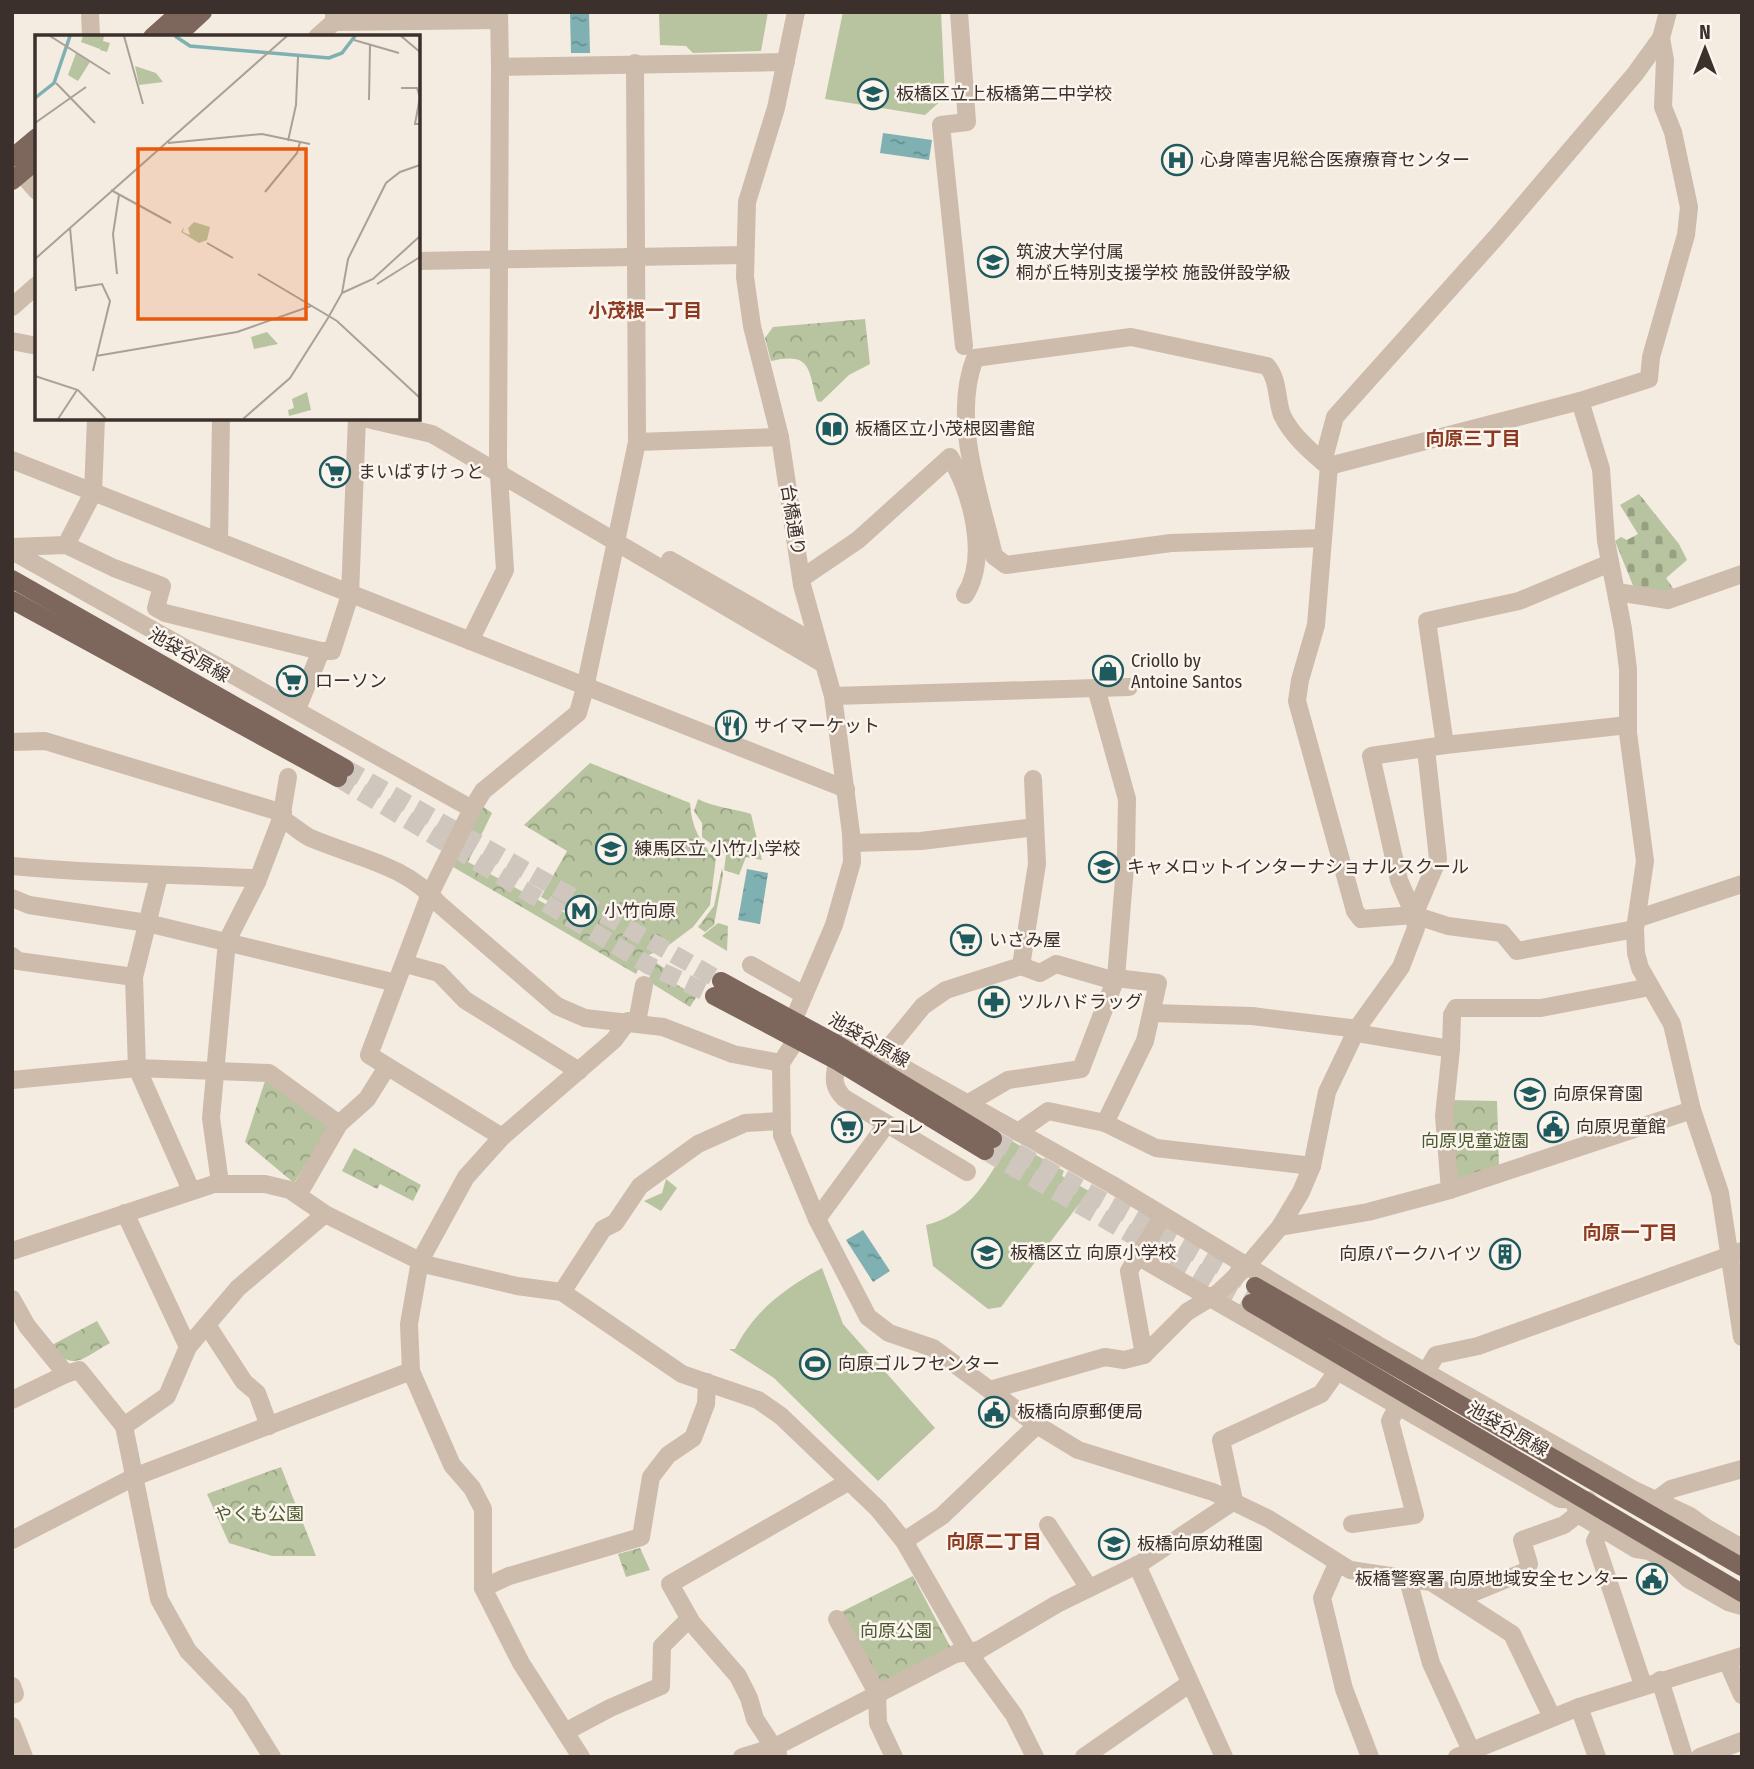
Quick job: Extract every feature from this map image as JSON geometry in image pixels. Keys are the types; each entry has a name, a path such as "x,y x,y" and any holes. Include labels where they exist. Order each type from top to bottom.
{"main road":[{"path":"154,35 180,12"},
{"path":"178,35 203,12"},
{"path":"15,171 35,140"},
{"path":"15,171 35,160"},
{"name":"池袋谷原線","path":"12,579 341,773 12,600"},
{"name":"池袋谷原線","path":"836,1052 796,1040 718,988 793,1021 836,1052 989,1145"},
{"name":"池袋谷原線","path":"1742,1567 1253,1295 1580,1505 1742,1593"}],"street":[{"path":"90,12 90,35"},
{"name":"台橋通り","path":"793,1021 845,893 852,843 833,696 817,644 802,578 780,437 752,326 744,255 747,202 776,108 796,12"},
{"path":"960,12 967,122 941,125 964,346"},
{"path":"1668,12 1661,38 1635,74 1506,225 1335,417 1326,443 1323,538 1316,625 1300,680 1297,701 1355,911 1361,919 1414,915 1448,926 1502,933 1517,951 1637,923 1742,884"},
{"path":"319,35 334,17 370,29 499,16 499,466 505,570 470,641"},
{"path":"1326,464 1580,401 1649,379 1651,357 1686,235 1689,207 1686,181 1674,132 1663,107 1665,60 1661,38"},
{"path":"500,67 786,62"},
{"path":"502,1137 369,1055 396,983 406,964 430,894 472,809 483,791 578,713 585,688 637,442 635,63"},
{"path":"15,171 35,189"},
{"path":"420,261 744,255"},
{"path":"12,307 35,287"},
{"path":"1323,538 1208,540 1006,565 994,556 965,425 970,369 975,358 1132,337 1267,366 1273,374 1283,415 1303,444 1326,464"},
{"path":"12,341 35,346"},
{"path":"1580,401 1601,469 1610,563 1628,668 1628,725 1645,861 1636,953 1650,987 1672,1024 1692,1110 1720,1193 1735,1254 1742,1337"},
{"path":"66,545 93,493 96,420"},
{"path":"219,542 221,420"},
{"path":"12,549 66,545 114,568 162,586 156,608 165,613 321,651 332,651 350,595 357,420"},
{"path":"372,420 432,434 499,466"},
{"path":"420,420 437,424 499,466 822,663"},
{"path":"637,442 780,437"},
{"path":"802,578 858,540 950,457 968,496 972,519 974,581 965,596"},
{"path":"12,460 846,789"},
{"path":"617,536 817,644"},
{"path":"12,549 472,809"},
{"path":"1445,745 1427,621 1519,601 1610,563"},
{"path":"1617,592 1668,600 1742,573"},
{"path":"297,709 321,651"},
{"path":"833,696 1129,687"},
{"path":"967,1104 1009,1080 1080,1069 1115,980 1123,912 1128,799 1096,688"},
{"path":"990,1390 1105,1357 1124,1360 1144,1354 1187,1312 1247,1266 1280,1227 1301,1192 1312,1166 1327,1093 1356,1031 1401,967 1416,928 1414,915 1399,880 1371,756 1628,725"},
{"path":"12,742 45,741 282,816 310,838 378,861 423,885 557,1006 584,1018 663,1027 733,1054 781,1063"},
{"path":"1414,915 1438,859 1432,783 1426,749"},
{"path":"220,1183 211,1127 227,941 257,882 282,816 288,777"},
{"path":"1021,966 1037,864 1033,779"},
{"path":"852,843 921,841 1035,827"},
{"path":"12,866 81,873 120,871 159,876 239,877 257,882"},
{"path":"159,876 134,976 137,1068 191,1191"},
{"path":"12,898 29,905 147,923 396,983"},
{"path":"12,956 18,961 134,976"},
{"path":"406,964 439,973 465,1000 579,1071"},
{"path":"882,1056 923,1006 946,990 1021,966 1040,973 1056,964 1115,980 1158,983 1145,1041 1105,1124"},
{"path":"751,965 804,995"},
{"path":"581,1757 521,1663 483,1588 483,1509 472,1489 452,1465 411,1371 410,1324 420,1261 466,1177 502,1137 632,1022 644,985"},
{"path":"1450,1191 1444,1116 1452,1015 1456,1008 1541,1008 1650,987"},
{"path":"1152,1013 1252,1016 1356,1031 1451,1049"},
{"path":"796,1040 781,1063 782,1135 817,1219 868,1317 889,1333 933,1348 1037,1425 1078,1450 1194,1485 1234,1501 1269,1519 1338,1564 1375,1576 1431,1582 1512,1634 1552,1717"},
{"path":"967,1172 886,1125 836,1090 833,1081 836,1052 861,1044 1163,1216 1426,1372 1742,1548"},
{"path":"298,1195 339,1124 367,1099 387,1067"},
{"path":"12,1080 137,1068 269,1073 339,1124"},
{"path":"1280,1227 1368,1212 1450,1191 1692,1110"},
{"path":"1018,1132 1048,1111 1105,1124 1156,1148 1312,1166"},
{"path":"562,1293 603,1229 615,1223 639,1185 698,1144 745,1123 780,1121"},
{"path":"817,1219 886,1125"},
{"path":"12,1251 220,1183 278,1185 325,1214 420,1261 517,1286 562,1293 682,1374 758,1400 781,1416 878,1509 904,1541 968,1652 1014,1715 1035,1757"},
{"path":"125,1213 188,1347"},
{"path":"124,1426 167,1396 188,1347 238,1288 325,1214"},
{"path":"1144,1354 1129,1271 1163,1216"},
{"path":"1426,1372 1437,1355 1478,1346 1735,1254"},
{"path":"1139,1257 1560,1499 1580,1505 1602,1528 1675,1566 1688,1579 1728,1602 1742,1606"},
{"path":"12,1299 27,1325 66,1374"},
{"path":"206,1325 244,1382 257,1393 269,1426"},
{"path":"12,1400 79,1370 124,1426 159,1599 188,1651 239,1704 272,1757"},
{"path":"1234,1501 1221,1440 1321,1394 1338,1370"},
{"path":"12,1540 134,1477 411,1371"},
{"path":"483,1588 509,1576 641,1537 651,1477 668,1455 693,1438 706,1404 707,1382"},
{"path":"1352,1524 1415,1515 1390,1422 1398,1405"},
{"path":"904,1541 942,1516 1037,1425"},
{"path":"1656,1500 1671,1489 1742,1469"},
{"path":"777,1752 755,1719 738,1676 689,1619 670,1584 848,1482"},
{"path":"742,1757 777,1752 877,1693 955,1654 979,1650 1089,1588 1137,1565 1234,1501"},
{"path":"1458,1598 1526,1571 1529,1564 1522,1540 1564,1525 1580,1505"},
{"path":"1048,1525 1089,1588"},
{"path":"1705,1527 1713,1551"},
{"path":"1602,1528 1595,1541 1684,1757"},
{"path":"1338,1564 1322,1598 1344,1689 1370,1757"},
{"path":"1137,1565 1224,1757"},
{"path":"1408,1580 1431,1663 1468,1755 1579,1707 1651,1682 1734,1658 1742,1695"},
{"path":"565,1732 610,1708 661,1686 662,1646 689,1619"},
{"path":"837,1619 877,1693 878,1723 894,1757"},
{"path":"1084,1757 1189,1684"},
{"path":"12,1686 15,1694 12,1695"},
{"path":"1579,1707 1597,1757"},
{"path":"12,1726 24,1757"},
{"path":"1700,1757 1742,1741"}],"green space":[{"path":"659,12 768,12 761,51 693,53 686,46 660,45"},
{"path":"843,12 941,12 945,97 925,115 825,99"},
{"path":"865,319 870,364 849,375 821,402 817,401 806,365 794,359 771,361 765,338 773,327"},
{"path":"1639,494 1679,544 1687,560 1666,578 1675,591 1664,594 1634,588 1615,541 1621,537 1627,540 1638,534 1620,505"},
{"path":"590,763 690,803 697,834 716,858 710,905 693,927 665,948 644,957 636,974 448,864 481,805 492,813 468,862 551,907 582,920 541,897 567,851 524,825"},
{"path":"698,799 751,814 762,860 746,857 739,875 724,870 726,855 702,837 702,823 694,811"},
{"path":"722,868 714,925 705,932 698,927 714,906"},
{"path":"718,923 728,926 727,951 702,936"},
{"path":"655,962 667,970 665,978 697,996 690,1007 648,981"},
{"path":"266,1078 331,1125 294,1183 245,1142"},
{"name":"向原児童遊園","path":"1449,1100 1497,1101 1499,1167 1459,1181 1454,1177"},
{"path":"1010,1140 1064,1171 1062,1176 1089,1191 1001,1307 988,1309 933,1266 926,1225 955,1212 977,1193"},
{"path":"354,1148 421,1185 413,1201 380,1184 377,1189 342,1171"},
{"path":"666,1179 677,1188 661,1211 644,1201 662,1193"},
{"name":"向原ゴルフセンター","path":"822,1268 843,1324 935,1428 878,1481 774,1378 729,1349 735,1349 752,1323 772,1302"},
{"path":"97,1321 110,1343 85,1358 72,1361 65,1359 50,1346"},
{"name":"やくも公園","path":"281,1467 316,1556 272,1556 229,1543 207,1494"},
{"path":"640,1548 650,1570 626,1577 618,1554"},
{"name":"向原公園","path":"913,1576 952,1650 878,1685 841,1612"}],"water":[{"path":"570,12 589,12 590,53 571,53"},
{"path":"883,133 932,140 929,160 880,153"},
{"path":"747,869 768,873 760,924 738,920"},
{"path":"863,1230 890,1271 873,1282 846,1240"}],"tunnel":[{"path":"345,768 721,981"},
{"path":"338,778 648,965 714,996"},
{"path":"993,1139 1255,1286"},
{"path":"985,1151 1251,1303"}],"place":[{"name":"板橋区立上板橋第二中学校","path":"873,94"},
{"name":"心身障害児総合医療療育センター","path":"1177,160"},
{"name":"筑波大学付属 桐が丘特別支援学校 施設併設学級","path":"993,262"},
{"name":"板橋区立小茂根図書館","path":"832,429"},
{"name":"まいばすけっと","path":"335,472"},
{"name":"Criollo by Antoine Santos","path":"1108,671"},
{"name":"ローソン","path":"292,681"},
{"name":"サイマーケット","path":"731,726"},
{"name":"練馬区立 小竹小学校","path":"611,849"},
{"name":"キャメロットインターナショナルスクール","path":"1104,867"},
{"name":"小竹向原","path":"581,911"},
{"name":"いさみ屋","path":"966,940"},
{"name":"ツルハドラッグ","path":"994,1002"},
{"name":"向原保育園","path":"1530,1094"},
{"name":"アコレ","path":"847,1127"},
{"name":"向原児童館","path":"1553,1127"},
{"name":"板橋区立 向原小学校","path":"987,1253"},
{"name":"向原パークハイツ","path":"1505,1254"},
{"name":"向原ゴルフセンター","path":"815,1364"},
{"name":"板橋向原郵便局","path":"994,1412"},
{"name":"板橋向原幼稚園","path":"1114,1544"},
{"name":"板橋警察署 向原地域安全センター","path":"1652,1579"}],"district":[{"name":"小茂根一丁目","path":"645,310"},
{"name":"向原三丁目","path":"1473,438"},
{"name":"向原一丁目","path":"1630,1232"},
{"name":"向原二丁目","path":"994,1541"}]}
